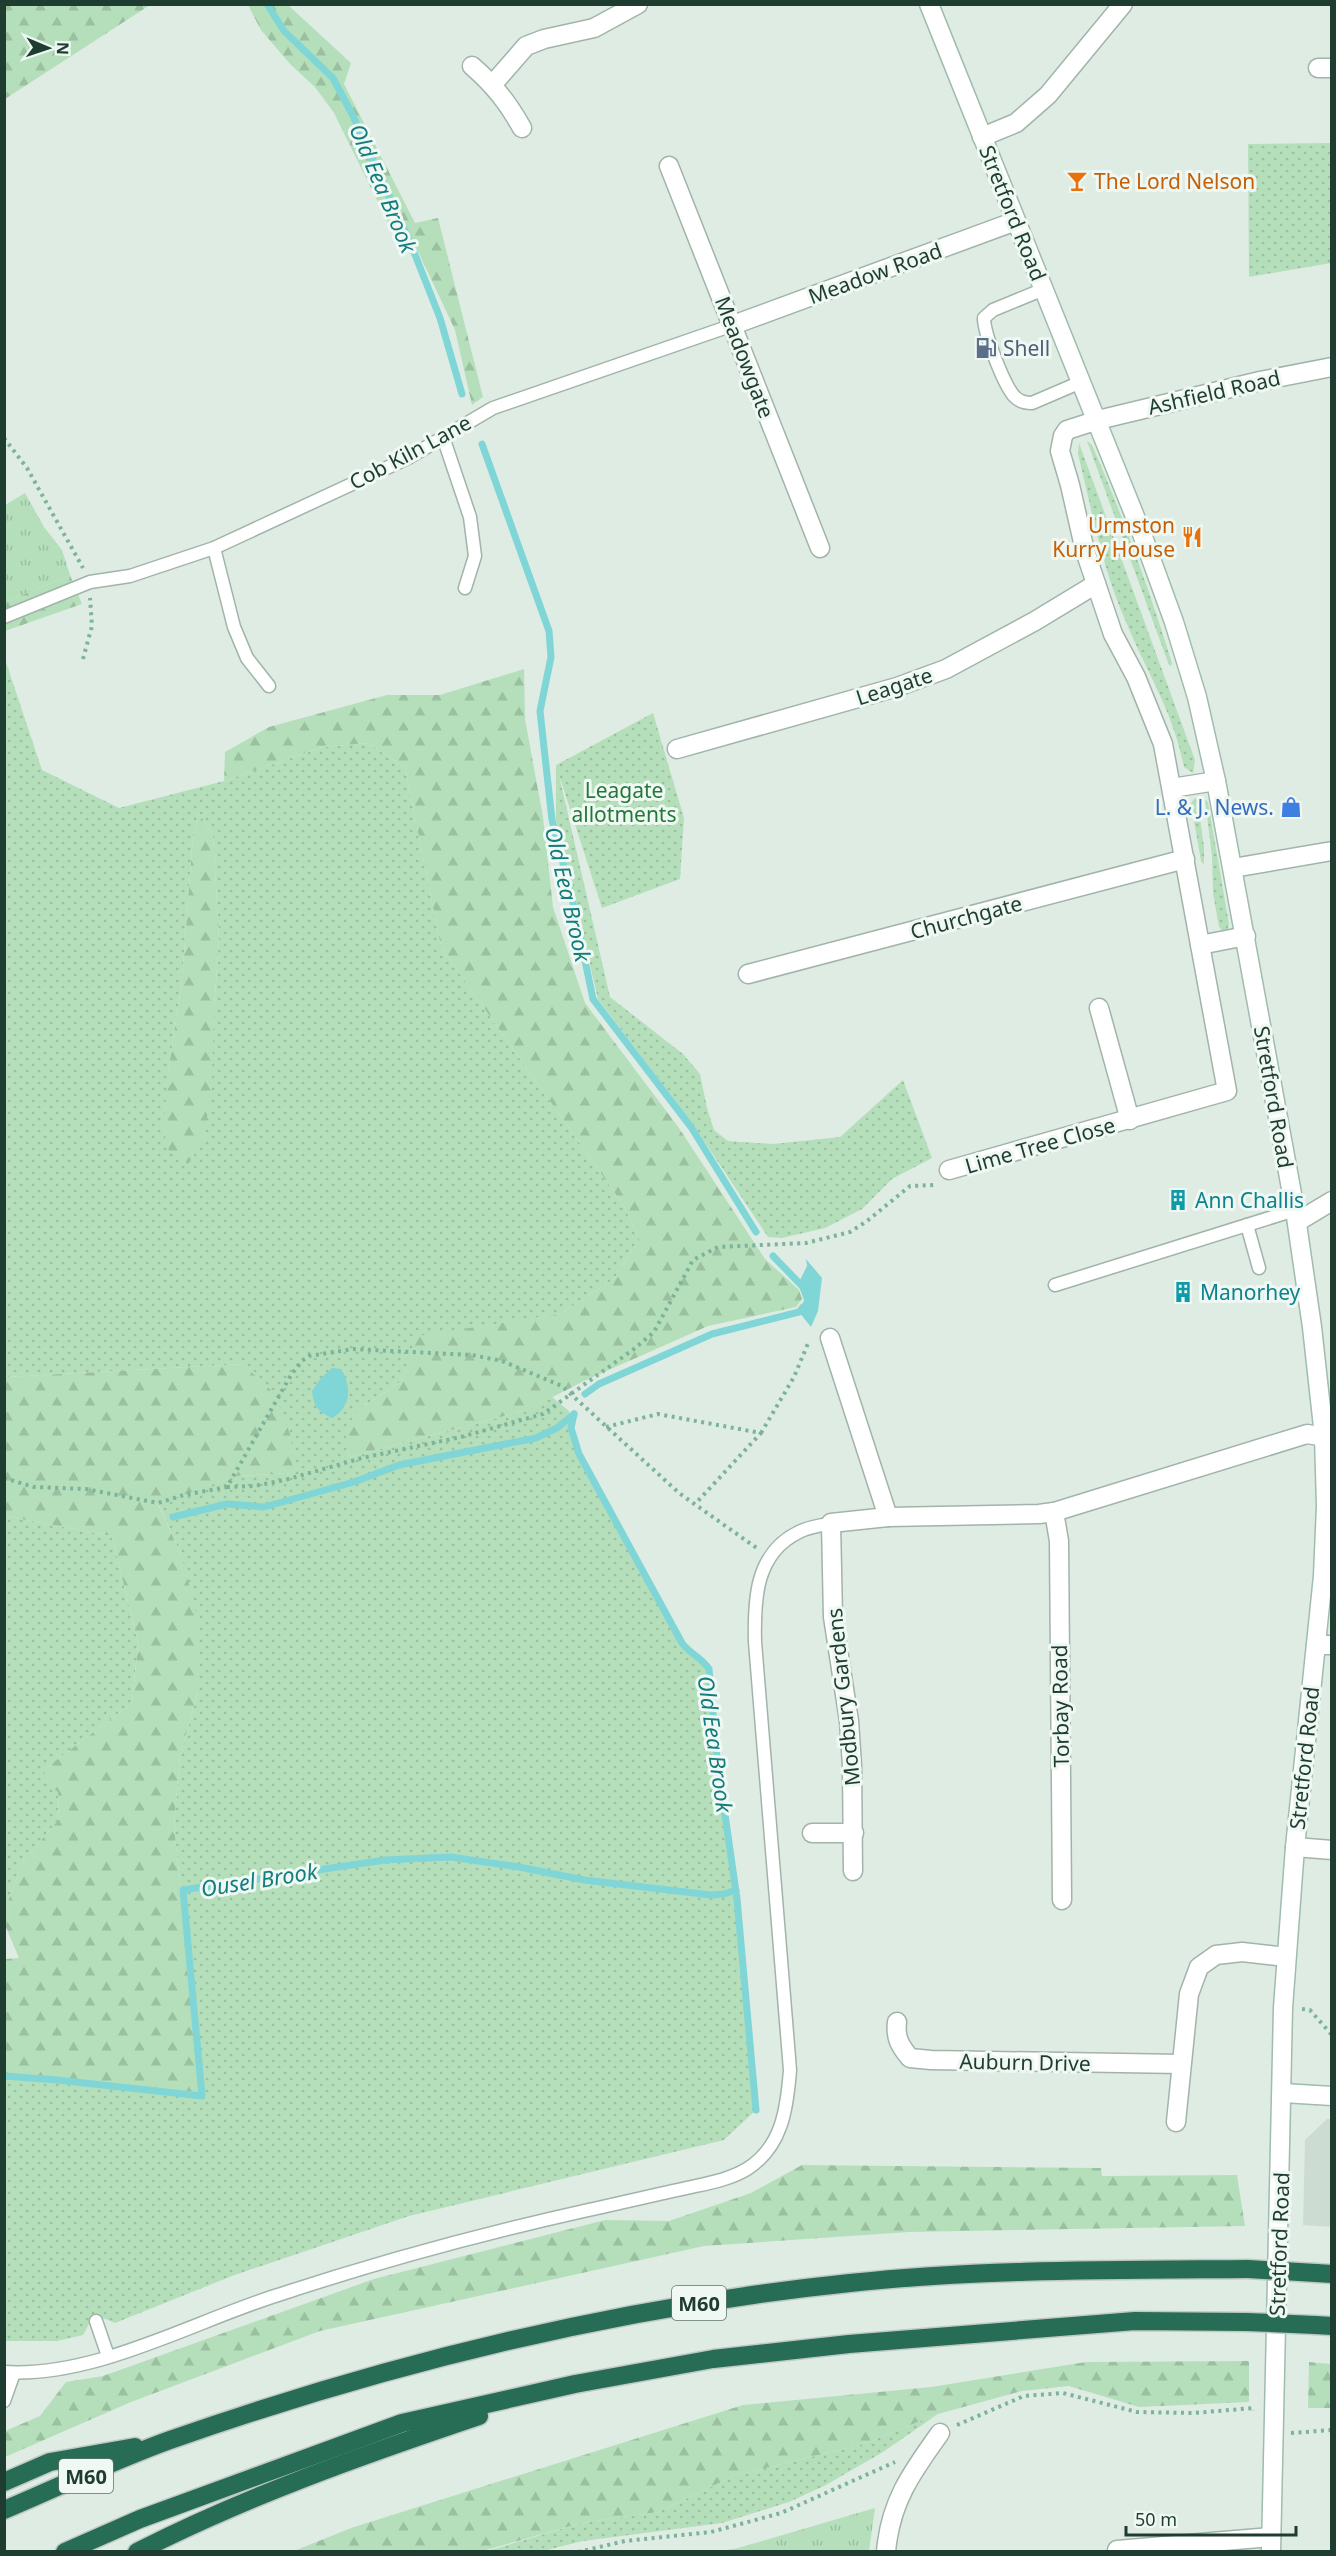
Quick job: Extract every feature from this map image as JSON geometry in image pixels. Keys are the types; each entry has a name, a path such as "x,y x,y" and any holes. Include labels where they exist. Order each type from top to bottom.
{"highway":[{"name":"M60","path":"4,2510 168,2441 392,2369 570,2326 714,2300 851,2282 1018,2271 1248,2270 1324,2273"},
{"path":"65,2552 140,2519 402,2423 575,2384 713,2359 873,2342 1135,2321 1323,2325"},
{"path":"137,2552 191,2524 379,2449 575,2384"},
{"name":"M60","path":"4,2482 50,2462 168,2441"}],"street":[{"path":"493,84 526,46 544,39 594,28 638,4"},
{"name":"Stretford Road","path":"929,4 1098,420 1174,622 1197,697 1246,936 1296,1216 1328,1437 1324,1645 1295,1847 1283,2008 1283,2093 1271,2544"},
{"path":"982,138 1016,123 1048,95 1123,4"},
{"path":"472,66 493,84 507,101 522,128"},
{"name":"Meadowgate","path":"669,166 820,548"},
{"name":"Meadow Road","path":"733,325 1016,221"},
{"name":"Ashfield Road","path":"1098,420 1260,381 1332,367"},
{"path":"1098,420 1067,430 1060,443 1060,451 1096,584 1113,634 1150,708 1163,744 1200,945 1246,936"},
{"name":"Leagate","path":"677,749 897,687 946,669 1035,621 1096,584"},
{"path":"1172,788 1216,781"},
{"path":"1233,868 1332,851"},
{"name":"Churchgate","path":"748,974 1185,859"},
{"name":"Lime Tree Close","path":"949,1170 1227,1091 1200,945"},
{"name":"Lime Tree Close","path":"1099,1008 1130,1120"},
{"path":"1296,1216 1332,1201"},
{"path":"821,1335 888,1518"},
{"path":"831,1523 888,1518 1022,1516 1054,1512 1307,1434 1328,1437"},
{"name":"Torbay Road","path":"1054,1512 1059,1541 1062,1900"},
{"name":"Modbury Gardens","path":"831,1523 833,1617 849,1721 854,1833 853,1871"},
{"path":"812,1833 854,1833"},
{"path":"1295,1847 1332,1850"},
{"path":"1176,2122 1189,1994 1199,1967 1216,1955 1233,1953 1286,1957"},
{"name":"Auburn Drive","path":"897,2022 895,2034 900,2046 910,2058 1181,2064"},
{"path":"1283,2093 1332,2096"},
{"path":"886,2552 888,2525 906,2481 940,2433"},
{"path":"1117,2550 1271,2544"}],"lane":[{"path":"1044,289 993,310 984,318 984,331 1008,386 1014,397 1023,403 1032,403 1082,382"},
{"name":"Cob Kiln Lane","path":"4,617 90,582 130,576 214,548 408,458 493,408 733,325"},
{"path":"443,437 470,517 475,556 465,588"},
{"path":"214,548 234,627 248,658 269,686"},
{"path":"1055,1285 1247,1226 1296,1216"},
{"path":"1247,1226 1259,1268"},
{"path":"4,2401 9,2372 56,2370 108,2356 266,2299 349,2272 568,2215 729,2177 745,2170 771,2148 786,2110 789,2070 755,1642 756,1593 768,1556 784,1541 800,1531 831,1523"},
{"path":"96,2321 108,2356"}],"path":[{"path":"4,438 27,468 90,582 92,626 83,659"},
{"path":"4,1478 34,1486 86,1489 158,1503 184,1495 227,1487 254,1486 285,1480 362,1458 461,1437 543,1414 654,1332 693,1260 718,1247 806,1243 850,1232 867,1221 910,1185 940,1184 949,1170"},
{"path":"695,1503 761,1433 821,1335"},
{"path":"227,1487 302,1361 318,1354 358,1349 472,1355 502,1361 555,1381 679,1493 768,1556"},
{"path":"605,1427 658,1414 761,1433"},
{"path":"1283,2008 1310,2010 1332,2035"},
{"path":"940,2433 985,2411 1024,2397 1063,2393 1137,2412 1194,2413 1253,2408 1253,2417"},
{"path":"1273,2435 1332,2430"},
{"path":"578,2552 625,2541 711,2532 781,2513 896,2461 908,2450 926,2451"}],"shaded area":[{"path":"1327,2119 1331,2119 1331,2227 1303,2225 1305,2140"}],"green space":[{"path":"5,4 150,4 150,5 5,99"},
{"path":"248,5 288,5 351,63 344,84 415,223 438,218 483,397 472,405 455,330 416,247 403,253 334,113 315,87 290,64 261,30"},
{"path":"1331,143 1331,263 1249,277 1248,144"},
{"path":"1087,441 1092,445 1125,526 1145,580 1172,663 1171,666 1169,665"},
{"path":"1079,443 1195,760 1193,773 1184,767 1166,710 1110,581 1078,454"},
{"path":"25,493 44,527 62,550 70,575 5,602 5,505"},
{"path":"70,575 82,604 5,631 5,602"},
{"path":"4,656 42,770 119,808 224,781 323,747 368,743 405,767 441,947 624,1206 639,1239 614,1279 560,1314 418,1337 402,1381 358,1410 345,1443 350,1457 527,1410 552,1397 569,1411 574,1441 579,1454 682,1643 709,1669 717,1758 737,1899 756,2110 724,2140 409,2216 232,2276 115,2323 103,2318 89,2324 83,2335 57,2341 5,2341 5,2076 202,2096 174,1825 180,1755 198,1692 182,1557 158,1503 236,1476 293,1473 243,1364 5,1377","holes":["199,813 213,835 219,938 214,1010 168,1073 182,981 193,835"]},
{"path":"524,669 525,719 543,817 553,907 585,1003 679,1128 765,1259 799,1290 802,1299 796,1307 708,1326 584,1381 527,1410 350,1457 345,1443 348,1426 358,1410 402,1381 418,1336 560,1314 614,1279 639,1239 624,1206 441,947 405,767 368,743 323,747 224,781 225,752 269,727 387,695 440,695"},
{"name":"Leagate allotments","path":"653,713 684,818 680,879 602,908 559,775 610,997 683,1054 700,1074 714,1130 728,1141 773,1144 840,1137 903,1080 932,1158 892,1179 862,1209 825,1228 782,1238 768,1237 692,1123 598,999 556,821 556,765"},
{"path":"1197,798 1204,847 1204,865 1201,861 1191,803"},
{"path":"1205,799 1208,802 1229,924 1228,929 1223,931 1219,927 1213,893 1212,857"},
{"path":"199,813 213,835 219,938 212,1080 204,1140 188,1164 169,1151 163,1129 168,1073 182,981 193,835"},
{"path":"243,1364 275,1394 291,1437 293,1473 236,1476 158,1504 182,1557 200,1628 198,1692 180,1755 174,1825 202,2096 5,2076 5,1959 19,1958 5,1925 5,1909 23,1862 59,1819 58,1792 48,1785 44,1776 46,1768 132,1703 138,1643 112,1536 5,1516 5,1377"},
{"path":"5,1516 112,1536 138,1643 132,1703 46,1768 58,1792 59,1819 23,1862 5,1909"},
{"path":"802,2165 1101,2168 1102,2176 1237,2175 1245,2226 909,2232 704,2246 320,2331 131,2402 5,2457 5,2431 40,2416 66,2382 103,2376 374,2279 605,2220 669,2221 751,2193"},
{"path":"1249,2361 1249,2402 1139,2407 1069,2386 1022,2391 938,2414 863,2444 734,2476 658,2512 581,2523 483,2551 294,2551 351,2528 743,2405 931,2387 1086,2362"},
{"path":"1309,2362 1331,2364 1331,2408 1308,2408"},
{"path":"938,2414 883,2452 824,2486 789,2502 722,2523 583,2541 543,2551 484,2552 581,2523 658,2512 734,2476 863,2444"},
{"path":"875,2508 869,2551 721,2551 738,2548"}],"water":[{"path":"806,1259 822,1278 818,1311 811,1327 799,1312 804,1300 798,1284 807,1266"},
{"path":"332,1368 341,1369 345,1376 348,1396 343,1409 332,1418 317,1408 312,1391"}],"waterway":[{"name":"Old Eea Brook","path":"267,4 284,31 333,78 353,116 410,242 440,318 462,394"},
{"name":"Old Eea Brook","path":"482,444 549,631 551,657 540,711 552,820 573,903 593,999 691,1127 756,1232"},
{"name":"Old Eea Brook","path":"773,1256 804,1288"},
{"name":"Old Eea Brook","path":"585,1394 599,1384 712,1334 799,1312 803,1307"},
{"name":"Old Eea Brook","path":"574,1414 571,1428 579,1454 682,1643 709,1669 717,1758 737,1899 756,2110"},
{"path":"173,1517 227,1504 264,1507 354,1482 399,1465 536,1438 557,1428 574,1414"},
{"name":"Ousel Brook","path":"4,2076 202,2096 183,1890 385,1860 451,1857 584,1880 711,1895 736,1890"}],"place":[{"name":"The Lord Nelson","path":"1077,181"},
{"name":"Shell","path":"986,348"},
{"name":"Urmston Kurry House","path":"1192,537"},
{"name":"L. & J. News.","path":"1291,807"},
{"name":"Ann Challis","path":"1178,1200"},
{"name":"Manorhey","path":"1183,1292"}]}
